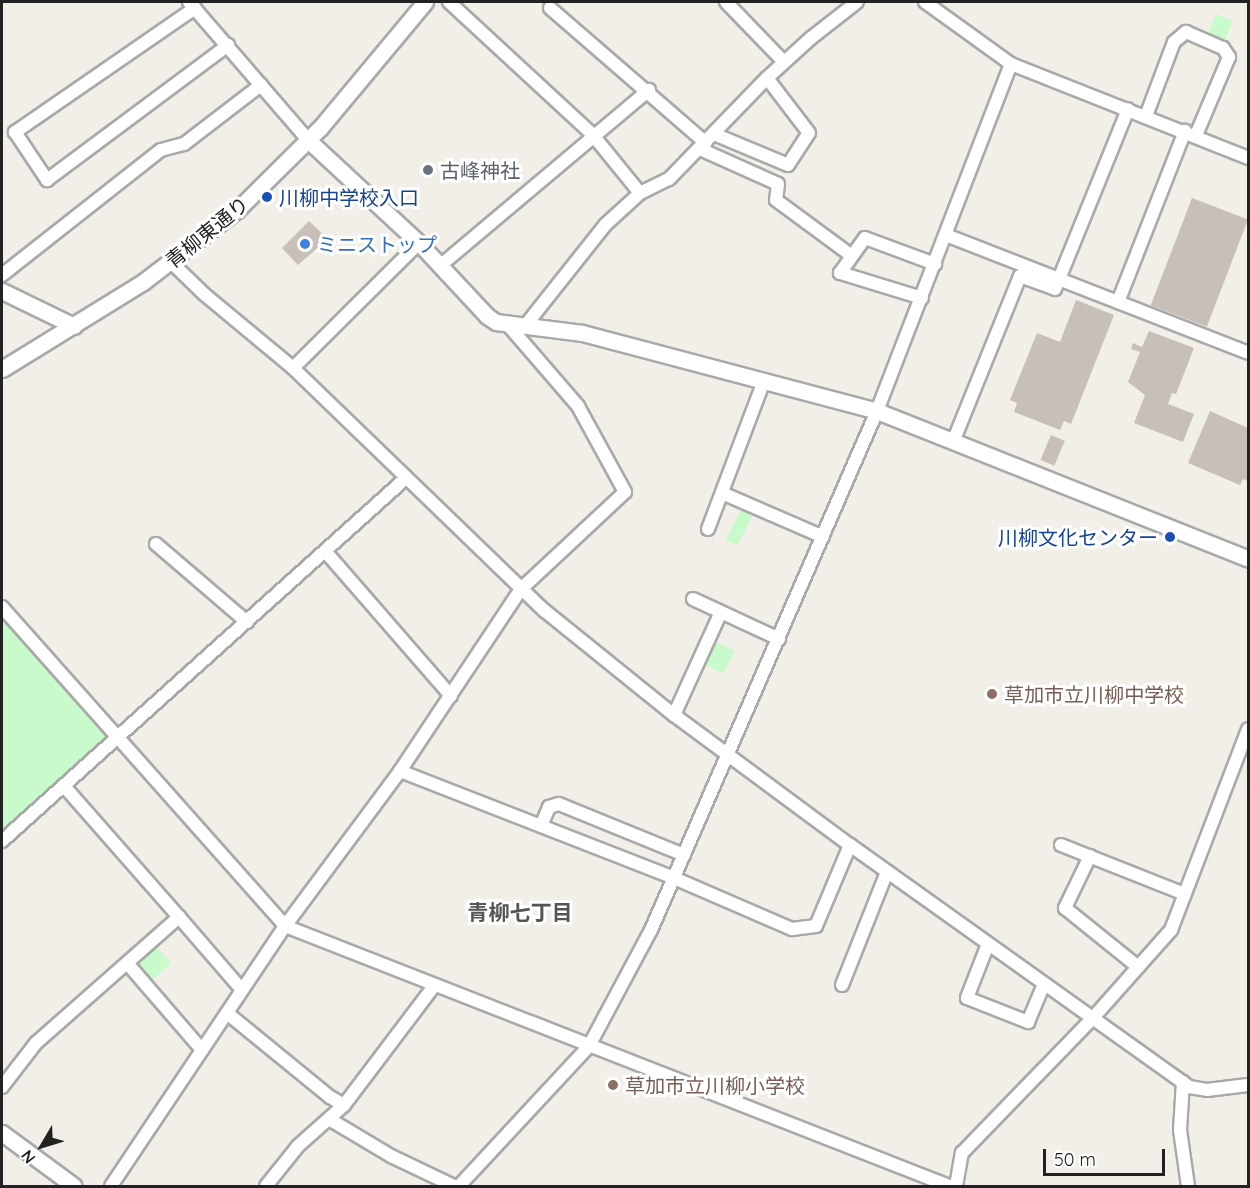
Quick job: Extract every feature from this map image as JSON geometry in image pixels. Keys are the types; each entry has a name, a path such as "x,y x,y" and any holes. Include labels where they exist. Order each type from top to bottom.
{"street":[{"name":"青柳東通り","path":"2,369 74,326 171,262 237,210 308,140 425,2"},
{"path":"449,2 594,137 640,193"},
{"path":"726,2 784,63"},
{"path":"525,326 605,225 640,193 669,179 767,78 857,2"},
{"path":"925,2 1011,64 1191,133 1248,158"},
{"path":"228,45 48,180 15,132 192,5 228,45 308,140 419,243 487,316 508,325 582,333 877,411 1248,559"},
{"path":"550,8 707,142 778,184 776,200 852,256"},
{"path":"1118,302 1191,133 1229,57 1223,48 1186,32 1174,42 1146,116"},
{"path":"329,1119 391,1156 456,1186 589,1046 651,930 823,537 877,411 1011,64"},
{"path":"707,142 788,165 809,133 767,78"},
{"path":"2,275 161,150 184,144 261,85"},
{"path":"441,265 648,91"},
{"path":"953,442 1020,276 1055,289 1128,109"},
{"path":"946,235 1248,353"},
{"path":"921,298 840,273 865,238 935,264"},
{"path":"293,368 419,243"},
{"path":"171,262 204,294 293,368 521,589 568,631 674,714 887,872 1189,1087 1207,1090 1248,1085"},
{"path":"2,291 74,326"},
{"path":"111,1186 285,926 400,771 521,589 625,492 578,406 508,325"},
{"path":"708,529 764,381"},
{"path":"2,841 406,478"},
{"path":"722,493 823,537"},
{"path":"156,544 247,622"},
{"path":"326,551 451,696"},
{"path":"693,599 779,639"},
{"path":"2,607 285,926 949,1186"},
{"path":"674,714 721,612"},
{"path":"956,1186 962,1153 1092,1019 1171,930 1248,729"},
{"path":"1236,762 1248,767"},
{"path":"400,771 674,878 792,929 816,926 850,845"},
{"path":"64,786 242,990"},
{"path":"541,826 549,807 559,804 684,855"},
{"path":"1061,845 1185,894"},
{"path":"1090,856 1065,908 1138,967"},
{"path":"842,985 887,872"},
{"path":"2,1087 36,1043 179,917"},
{"path":"988,944 967,998 1028,1022 1044,984"},
{"path":"127,963 202,1050"},
{"path":"266,1186 298,1146 344,1105 434,986"},
{"path":"227,1013 330,1097 344,1105"},
{"path":"1183,1082 1180,1130 1188,1186"},
{"path":"2,1133 74,1186"}],"green space":[{"path":"1216,14 1233,21 1223,45 1206,38"},
{"path":"743,506 755,512 737,546 726,540"},
{"path":"2,618 108,738 2,832"},
{"path":"712,640 734,651 724,673 701,662"},
{"path":"153,942 171,963 147,984 129,963"}],"building":[{"path":"1192,198 1248,219 1207,327 1151,305"},
{"path":"309,221 328,239 298,265 282,248"},
{"path":"1076,300 1114,315 1071,424 1064,421 1060,430 1014,412 1017,403 1010,400 1037,333 1060,342"},
{"path":"1149,331 1194,348 1176,394 1172,393 1168,404 1194,414 1183,442 1134,423 1145,395 1128,382 1140,352 1131,349 1133,343 1142,347"},
{"path":"1210,411 1248,428 1248,478 1247,481 1243,479 1240,485 1188,463"},
{"path":"1051,435 1065,441 1054,466 1040,460"}],"place":[{"name":"古峰神社","path":"428,170"},
{"name":"川柳中学校入口","path":"267,197"},
{"name":"ミニストップ","path":"305,244"},
{"name":"川柳文化センター","path":"1170,537"},
{"name":"草加市立川柳中学校","path":"992,694"},
{"name":"草加市立川柳小学校","path":"613,1085"}],"district":[{"name":"青柳七丁目","path":"520,912"}]}
